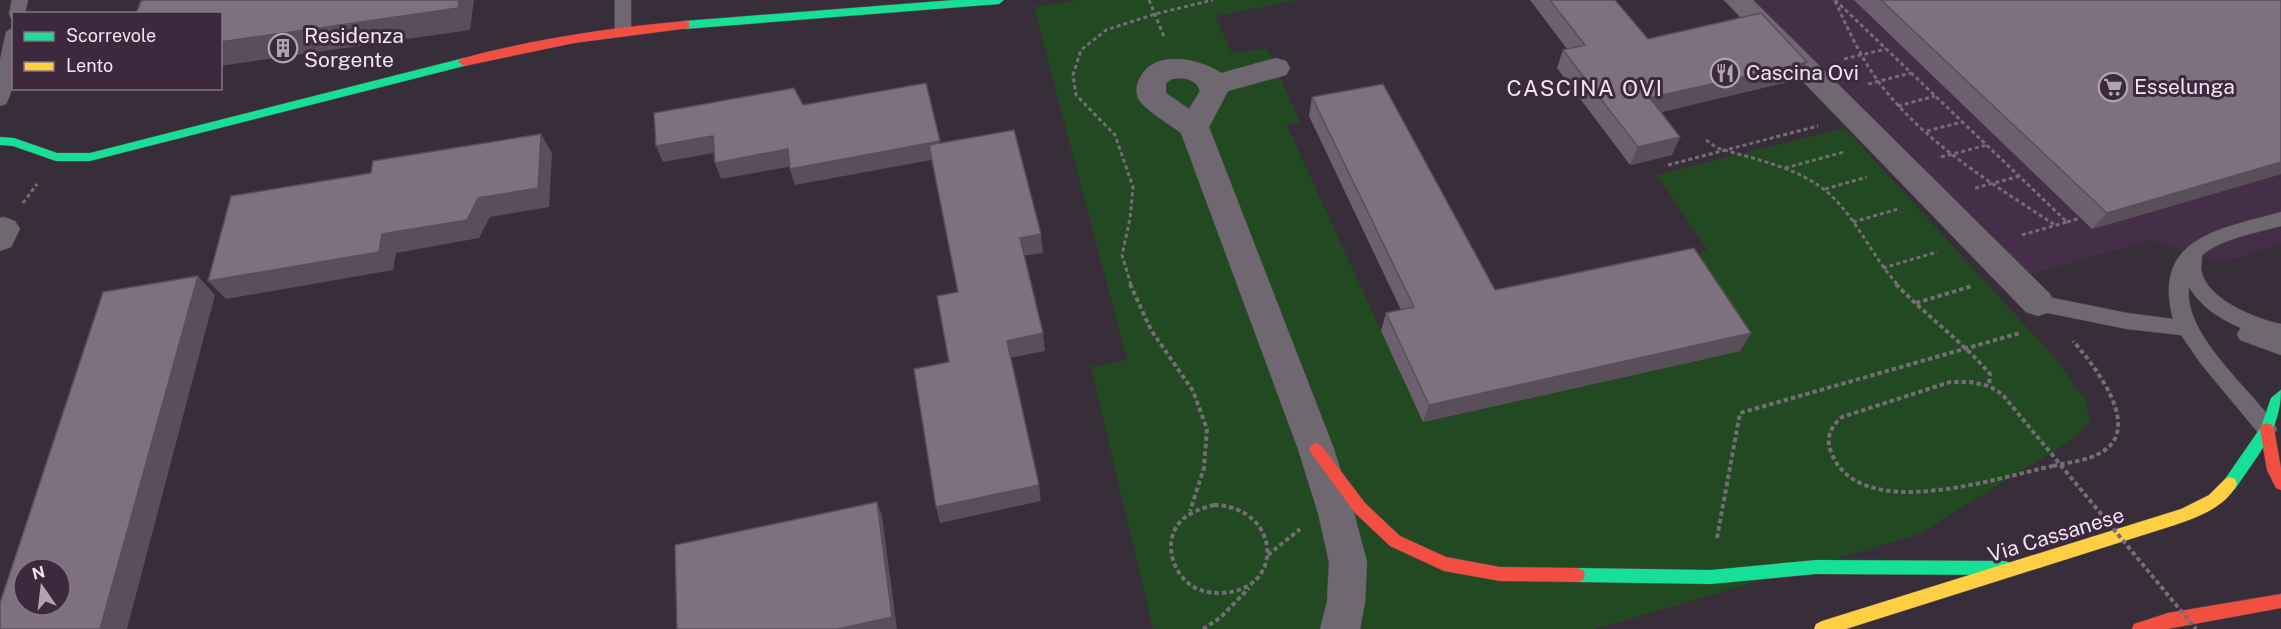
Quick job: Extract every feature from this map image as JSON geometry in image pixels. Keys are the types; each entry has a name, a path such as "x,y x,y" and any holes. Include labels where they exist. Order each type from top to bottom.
{"street":[{"path":"0,141 14,142 56,157 71,159 108,154 524,47 623,30 999,0"},
{"path":"1737,0 2038,303"},
{"path":"1194,127 1214,91 1213,84 1206,75 1197,70 1176,68 1155,77 1151,84 1151,93 1159,103 1194,127 1316,449 1348,561 1346,602 1340,629"},
{"path":"1213,84 1276,68"},
{"name":"Via Cassanese","path":"1822,629 2022,568 2197,510 2224,492 2267,429 2276,402 2281,396"},
{"name":"Via Cassanese","path":"2267,429 2274,470 2281,483"},
{"path":"1316,449 1360,508 1395,542 1444,564 1500,574 1710,577 1816,567 2022,568"},
{"path":"2140,629 2168,621 2281,601"}],"lane":[{"path":"623,0 623,30"},
{"path":"0,100 12,42"},
{"path":"2267,429 2185,328 2178,303 2180,280 2187,259 2199,246 2210,240 2281,219"},
{"path":"2199,246 2190,264 2193,277 2214,309 2234,326 2259,340 2281,347"},
{"path":"2199,288 2232,315 2262,328 2281,332"},
{"path":"2038,303 2127,321 2185,328"}],"path":[{"path":"1149,0 1176,68"},
{"path":"1190,511 1204,468 1208,429 1193,391 1151,330 1130,283 1122,255 1130,219 1132,187 1115,135 1076,95 1073,75 1081,50 1106,30 1155,14 1213,0"},
{"path":"1835,0 2067,222"},
{"path":"1835,0 1861,55 1900,105 1953,154 2055,225"},
{"path":"1668,165 1935,96"},
{"path":"1706,140 1724,151 1792,171 1824,189 1841,205 1883,267 1915,304 1968,348 1990,374 1989,387"},
{"path":"2,234 56,157"},
{"path":"1883,267 2080,218"},
{"path":"1915,304 2008,274"},
{"path":"2038,303 2079,348 2111,396 2120,420 2115,437 2103,452 2053,466 1947,486 1892,493 1868,486 1846,474 1834,459 1829,446 1829,434 1833,424 1842,417 1950,382 1970,382 1989,387 2002,394 2196,629"},
{"path":"1710,577 1740,413 2023,332"},
{"path":"1203,629 1220,618 1254,583 1264,570 1268,555 1267,538 1259,524 1246,513 1230,506 1214,505 1190,511 1178,522 1171,536 1170,557 1177,572 1188,585 1204,592 1222,595 1240,591 1254,583"}],"shaded area":[{"name":"Esselunga","path":"1737,0 2281,0 2281,244 2223,262 2150,240 2014,279"}],"green space":[{"path":"1080,0 1297,0 1215,16 1232,53 1267,48 1300,122 1286,124 1423,422 1683,267 1707,249 1657,175 1845,128 2055,358 2085,399 2090,421 2070,441 1917,535 1595,629 1153,629 1091,367 1127,360 1034,7"}],"building":[{"path":"459,0 458,8 222,42 222,12 137,12 141,1"},
{"path":"1550,0 1615,0 1648,39 1761,13 1807,62 1650,98 1680,137 1638,147 1563,50 1585,45"},
{"name":"Esselunga","path":"1881,0 2281,0 2281,162 2107,213"},
{"path":"926,83 940,141 790,169 788,149 715,163 713,136 656,146 654,113 794,88 803,105"},
{"path":"1383,84 1495,290 1694,248 1751,333 1429,405 1386,313 1414,307 1312,97"},
{"path":"1014,130 1041,234 1020,238 1043,333 1007,341 1039,485 936,507 914,369 949,362 937,296 958,292 929,145"},
{"path":"541,134 538,188 478,198 467,220 382,234 379,252 208,281 231,196 371,173 373,161"},
{"path":"198,276 100,629 0,629 0,603 12,567 12,617 72,617 72,557 15,557 103,292"},
{"path":"877,502 892,617 838,629 677,629 675,545"}],"traffic: fast":[{"path":"685,25 999,0"},
{"path":"0,141 14,142 56,157 90,157 464,62"},
{"path":"2230,484 2267,429 2276,402 2281,396"},
{"path":"1577,575 1711,577 1816,567 2005,568"}],"traffic: slow":[{"path":"1822,629 2175,518 2206,505 2230,484"}],"traffic: jam":[{"path":"464,62 574,39 685,25"},
{"path":"2267,429 2274,470 2281,483"},
{"path":"1316,449 1360,508 1395,541 1444,564 1500,574 1577,575"},
{"path":"2140,629 2168,621 2281,601"}],"place":[{"name":"Residenza Sorgente","path":"283,48"},
{"name":"Cascina Ovi","path":"1725,73"},
{"name":"Esselunga","path":"2113,87"}],"district":[{"name":"CASCINA OVI","path":"1585,88"}]}
